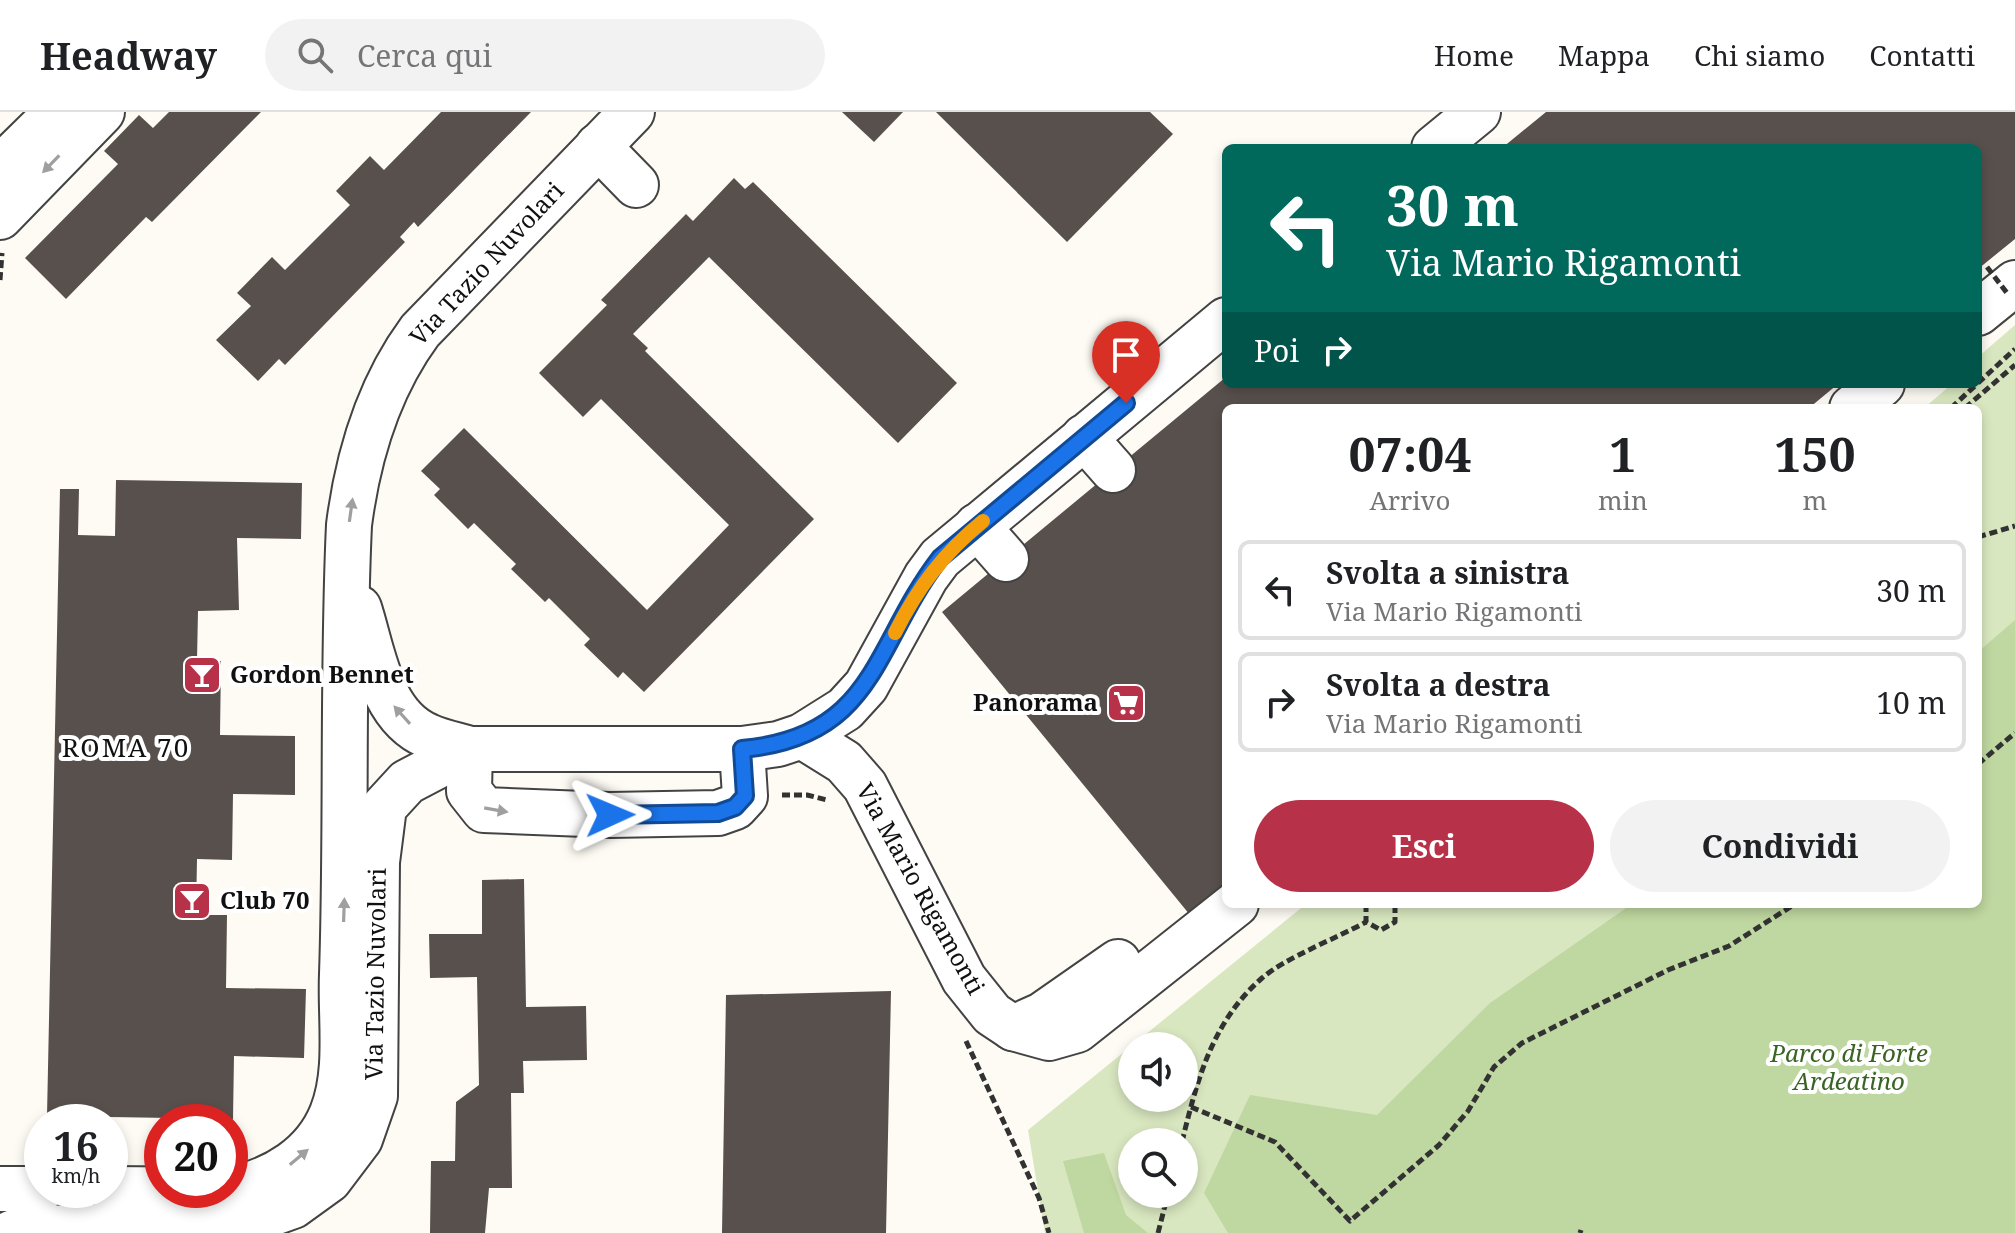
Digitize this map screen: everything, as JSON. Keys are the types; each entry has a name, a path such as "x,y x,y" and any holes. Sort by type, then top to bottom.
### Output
{"street":[{"path":"0,168 57,112"},
{"path":"0,217 102,112"},
{"name":"Via Tazio Nuvolari","path":"0,1189 25,1217 240,1225 293,1206 329,1180 360,1139 375,1096 349,575 349,525 355,485 379,404 398,362 432,318 632,112"},
{"path":"1442,144 1478,112"},
{"path":"598,146 636,185"},
{"path":"742,749 745,796 735,807 718,813 610,815 484,810 469,791 470,749 742,749 778,744 802,736 845,709 857,697 940,558 1084,437 1220,337"},
{"path":"1857,404 1877,388"},
{"path":"1865,404 1885,388"},
{"path":"1084,437 1113,470"},
{"path":"977,526 1006,559"},
{"name":"Via Tazio Nuvolari","path":"349,575 392,704 402,718 427,736 470,749"},
{"name":"Via Mario Rigamonti","path":"802,736 844,762 865,786 964,979 992,1014 1013,1028"},
{"name":"Via Tazio Nuvolari","path":"248,1185 265,1180 298,1159 318,1138 336,1103 361,862 390,797 407,782 470,749"},
{"path":"1013,1028 1049,1038 1077,1030 1231,908"},
{"path":"1013,1028 1042,1015 1118,962"},
{"path":"25,1217 49,1208"}],"path":[{"path":"1982,378 2013,350 1997,298"},
{"path":"1970,404 2015,365"},
{"path":"1955,404 1972,388"},
{"path":"1982,536 2015,526"},
{"path":"1982,761 2015,733"},
{"path":"1366,908 1366,922 1375,930 1392,926 1397,916 1396,908"},
{"path":"1198,1110 1275,1142 1350,1221 1439,1145 1468,1111 1494,1067 1522,1043 1614,995 1729,946 1789,908"},
{"path":"1198,1083 1208,1049 1226,1017 1264,976 1366,922"},
{"path":"1158,1233 1164,1208"}],"green space":[{"name":"Parco di Forte Ardeatino","path":"2015,325 2015,1233 1045,1233 1028,1130 1118,1057 1118,1112 1198,1112 1198,1032 1149,1032 1301,908 1982,908 1982,404 1929,404 1947,388 1982,388 1982,354"},
{"name":"Parco di Forte Ardeatino","path":"2015,620 2015,1233 1228,1233 1204,1193 1250,1095 1377,1115 1490,1003 1626,908 1982,908 1982,649"},
{"path":"1104,1153 1118,1192 1118,1208 1124,1208 1126,1215 1148,1233 1084,1233 1063,1161"}],"building":[{"path":"169,112 261,112 152,222 146,217 66,299 25,258 118,164 104,151 139,115 153,128"},
{"path":"441,112 531,112 418,227 414,222 400,237 405,242 285,365 279,359 258,381 216,340 251,306 237,293 272,257 285,270 350,205 336,191 370,156 384,170"},
{"path":"842,112 903,112 874,142"},
{"path":"936,112 1150,112 1173,134 1067,242"},
{"path":"1546,112 2015,112 2015,239 1982,266 1982,144 1507,144"},
{"path":"734,178 745,189 753,182 957,383 898,443 709,257 633,334 648,348 645,351 814,519 644,692 623,672 618,678 584,645 590,639 549,598 545,602 511,569 516,564 474,523 468,529 434,495 440,489 421,471 464,428 647,610 729,525 601,399 583,417 539,373 607,305 601,300 686,214 693,221"},
{"path":"1222,380 1222,388 1833,388 1814,404 1222,404 1222,889 1190,915 942,612"},
{"path":"116,480 302,483 301,539 237,538 239,610 198,611 197,660 221,661 220,735 295,736 295,795 233,794 232,860 197,859 196,915 227,915 226,988 306,989 304,1058 234,1056 233,1104 144,1104 144,1118 128,1117 128,1104 47,1104 60,489 79,489 78,535 115,536"},
{"path":"524,879 526,1007 586,1006 587,1060 523,1061 524,1093 511,1093 512,1188 489,1188 485,1233 430,1233 431,1161 455,1161 456,1102 479,1085 477,977 430,978 429,934 482,934 482,880"},
{"path":"891,991 886,1233 722,1233 726,995"}],"slow traffic":[{"path":"895,633 909,605 940,558 983,521"}],"place":[{"name":"Gordon Bennet","path":"202,675"},
{"name":"Panorama","path":"1126,703"},
{"name":"Club 70","path":"192,901"}],"district":[{"name":"ROMA 70","path":"126,748"}],"route":[{"path":"610,815 718,813 735,807 745,796 742,749 778,744 802,736 845,709 866,686 909,605 940,558 1126,403"}]}
